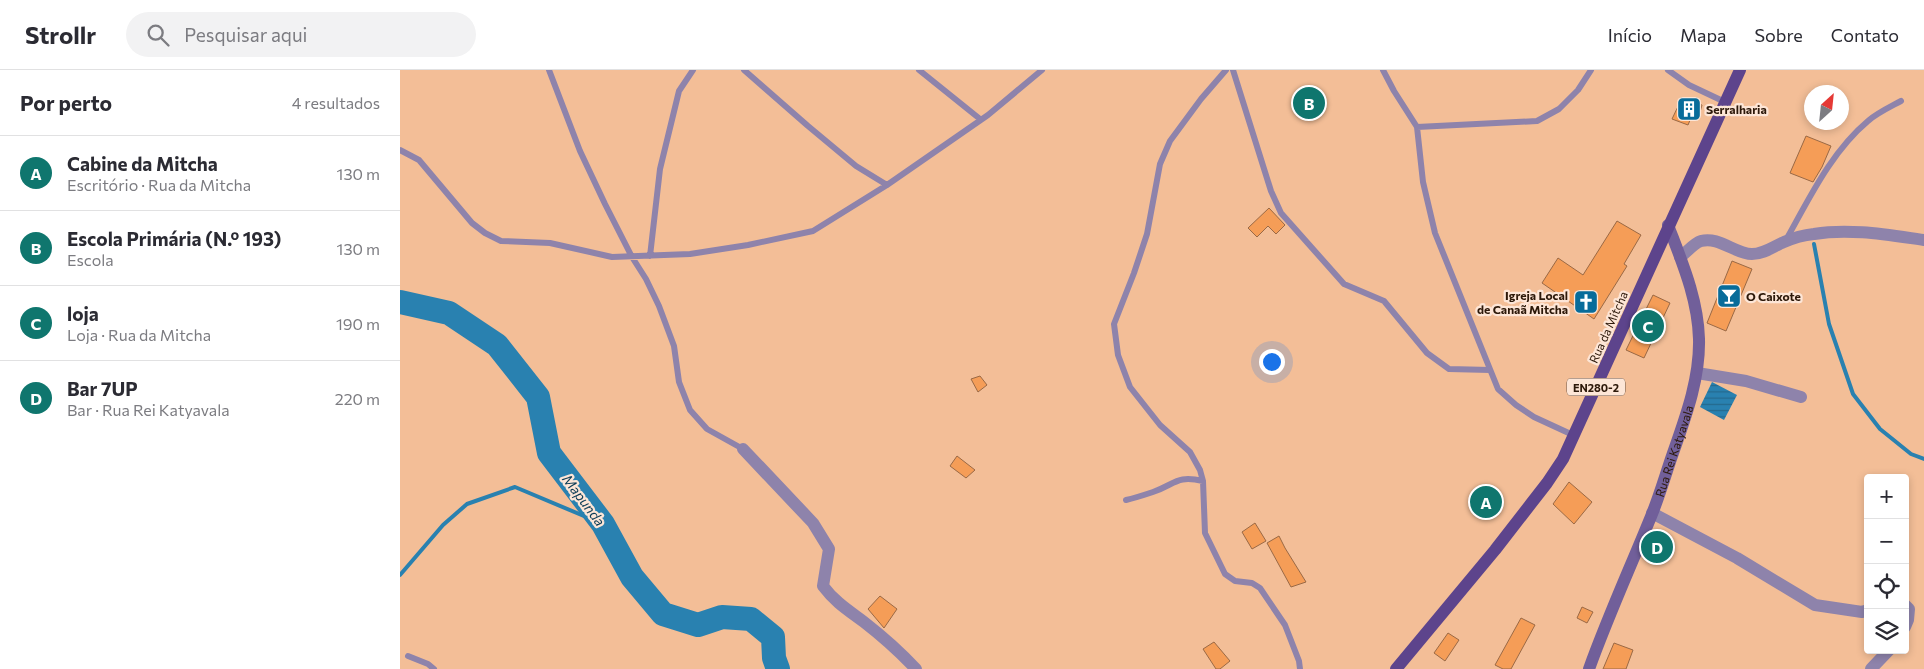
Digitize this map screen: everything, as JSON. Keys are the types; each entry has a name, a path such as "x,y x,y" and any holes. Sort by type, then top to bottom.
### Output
{"main road":[{"name":"Rua da Mitcha","path":"1396,669 1496,550 1548,483 1562,459 1740,70"},
{"name":"Rua Rei Katyavala","path":"1590,669 1601,636 1652,513 1684,421 1697,373 1699,338 1695,305 1668,225"}],"street":[{"path":"1680,257 1701,241 1718,242 1736,250 1753,254 1812,234 1835,231 1924,240"},
{"path":"1697,373 1746,381 1801,397"},
{"path":"743,449 813,523 829,549 823,586 833,599 904,655 916,669"},
{"path":"1652,513 1737,558 1815,605 1864,611"},
{"path":"1871,669 1885,654"}],"lane":[{"path":"549,70 580,151 632,257 646,279 659,306 674,346 679,382 690,410 707,429 743,449"},
{"path":"650,256 660,169 680,91 693,70"},
{"path":"744,70 856,166 888,184"},
{"path":"919,70 980,119"},
{"path":"400,150 419,160 472,223 485,233 501,241 550,243 612,257 690,254 748,245 813,231 888,184 980,119 1042,70"},
{"path":"1226,70 1201,99 1170,141 1160,164 1147,234 1114,324 1118,355 1130,387 1160,425 1190,452 1203,481 1206,533 1225,574 1235,581 1252,583 1260,588 1285,625 1299,661 1300,669"},
{"path":"1233,70 1271,191 1281,213 1344,284 1384,301 1428,353 1449,369 1490,370"},
{"path":"1383,70 1417,127 1423,182 1435,234 1498,389 1516,405 1534,417 1573,435"},
{"path":"1417,127 1537,120 1559,109 1578,90 1591,70"},
{"path":"1668,70 1689,85 1725,102"},
{"path":"1785,242 1808,200 1842,148 1868,120 1900,101"},
{"path":"1126,500 1155,492 1178,479 1188,478 1203,481"},
{"path":"408,656 428,664 434,669"}],"water":[{"path":"1712,382 1737,395 1724,420 1700,407"}],"building":[{"name":"Serralharia","path":"1682,98 1702,105 1699,116 1693,113 1688,125 1672,119"},
{"path":"1806,136 1831,146 1813,182 1790,173"},
{"path":"1269,208 1285,225 1276,234 1268,226 1257,237 1248,228"},
{"path":"1617,221 1641,235 1624,264 1627,266 1594,319 1542,283 1558,258 1583,275"},
{"name":"O Caixote","path":"1732,261 1752,269 1726,331 1707,323"},
{"path":"1653,295 1670,303 1644,358 1626,350"},
{"path":"980,376 987,385 978,392 971,379"},
{"path":"957,456 975,470 966,478 950,466"},
{"path":"1569,482 1592,502 1574,524 1553,504"},
{"path":"1482,488 1500,500 1491,515 1472,503"},
{"path":"1255,523 1266,541 1252,549 1242,532"},
{"path":"1279,536 1306,582 1291,587 1267,543"},
{"path":"1663,539 1666,550 1645,551 1649,543"},
{"path":"880,596 897,609 884,628 868,609"},
{"path":"1582,607 1593,612 1587,623 1577,618"},
{"path":"1521,618 1535,625 1511,669 1503,669 1495,665"},
{"path":"1448,633 1459,640 1445,661 1434,653"},
{"path":"1214,642 1230,661 1220,669 1216,669 1203,649"},
{"path":"1614,643 1633,650 1626,669 1603,669"}],"waterway":[{"path":"1814,244 1829,324 1853,394 1880,429 1911,454 1924,459"},
{"name":"Mapunda","path":"400,302 449,313 497,345 538,397 549,453 603,524 632,577 663,614 698,625 722,617 751,619 773,637 774,658 778,669"},
{"path":"400,575 443,525 467,504 515,487 603,524"}],"place":[{"name":"Escola Primária (N.º 193)","path":"1309,103"},
{"name":"Serralharia","path":"1689,109"},
{"name":"O Caixote","path":"1729,296"},
{"name":"Igreja Local de Canaã Mitcha","path":"1586,302"},
{"name":"loja","path":"1648,326"},
{"name":"Cabine da Mitcha","path":"1486,502"},
{"name":"Bar 7UP","path":"1657,547"}]}
